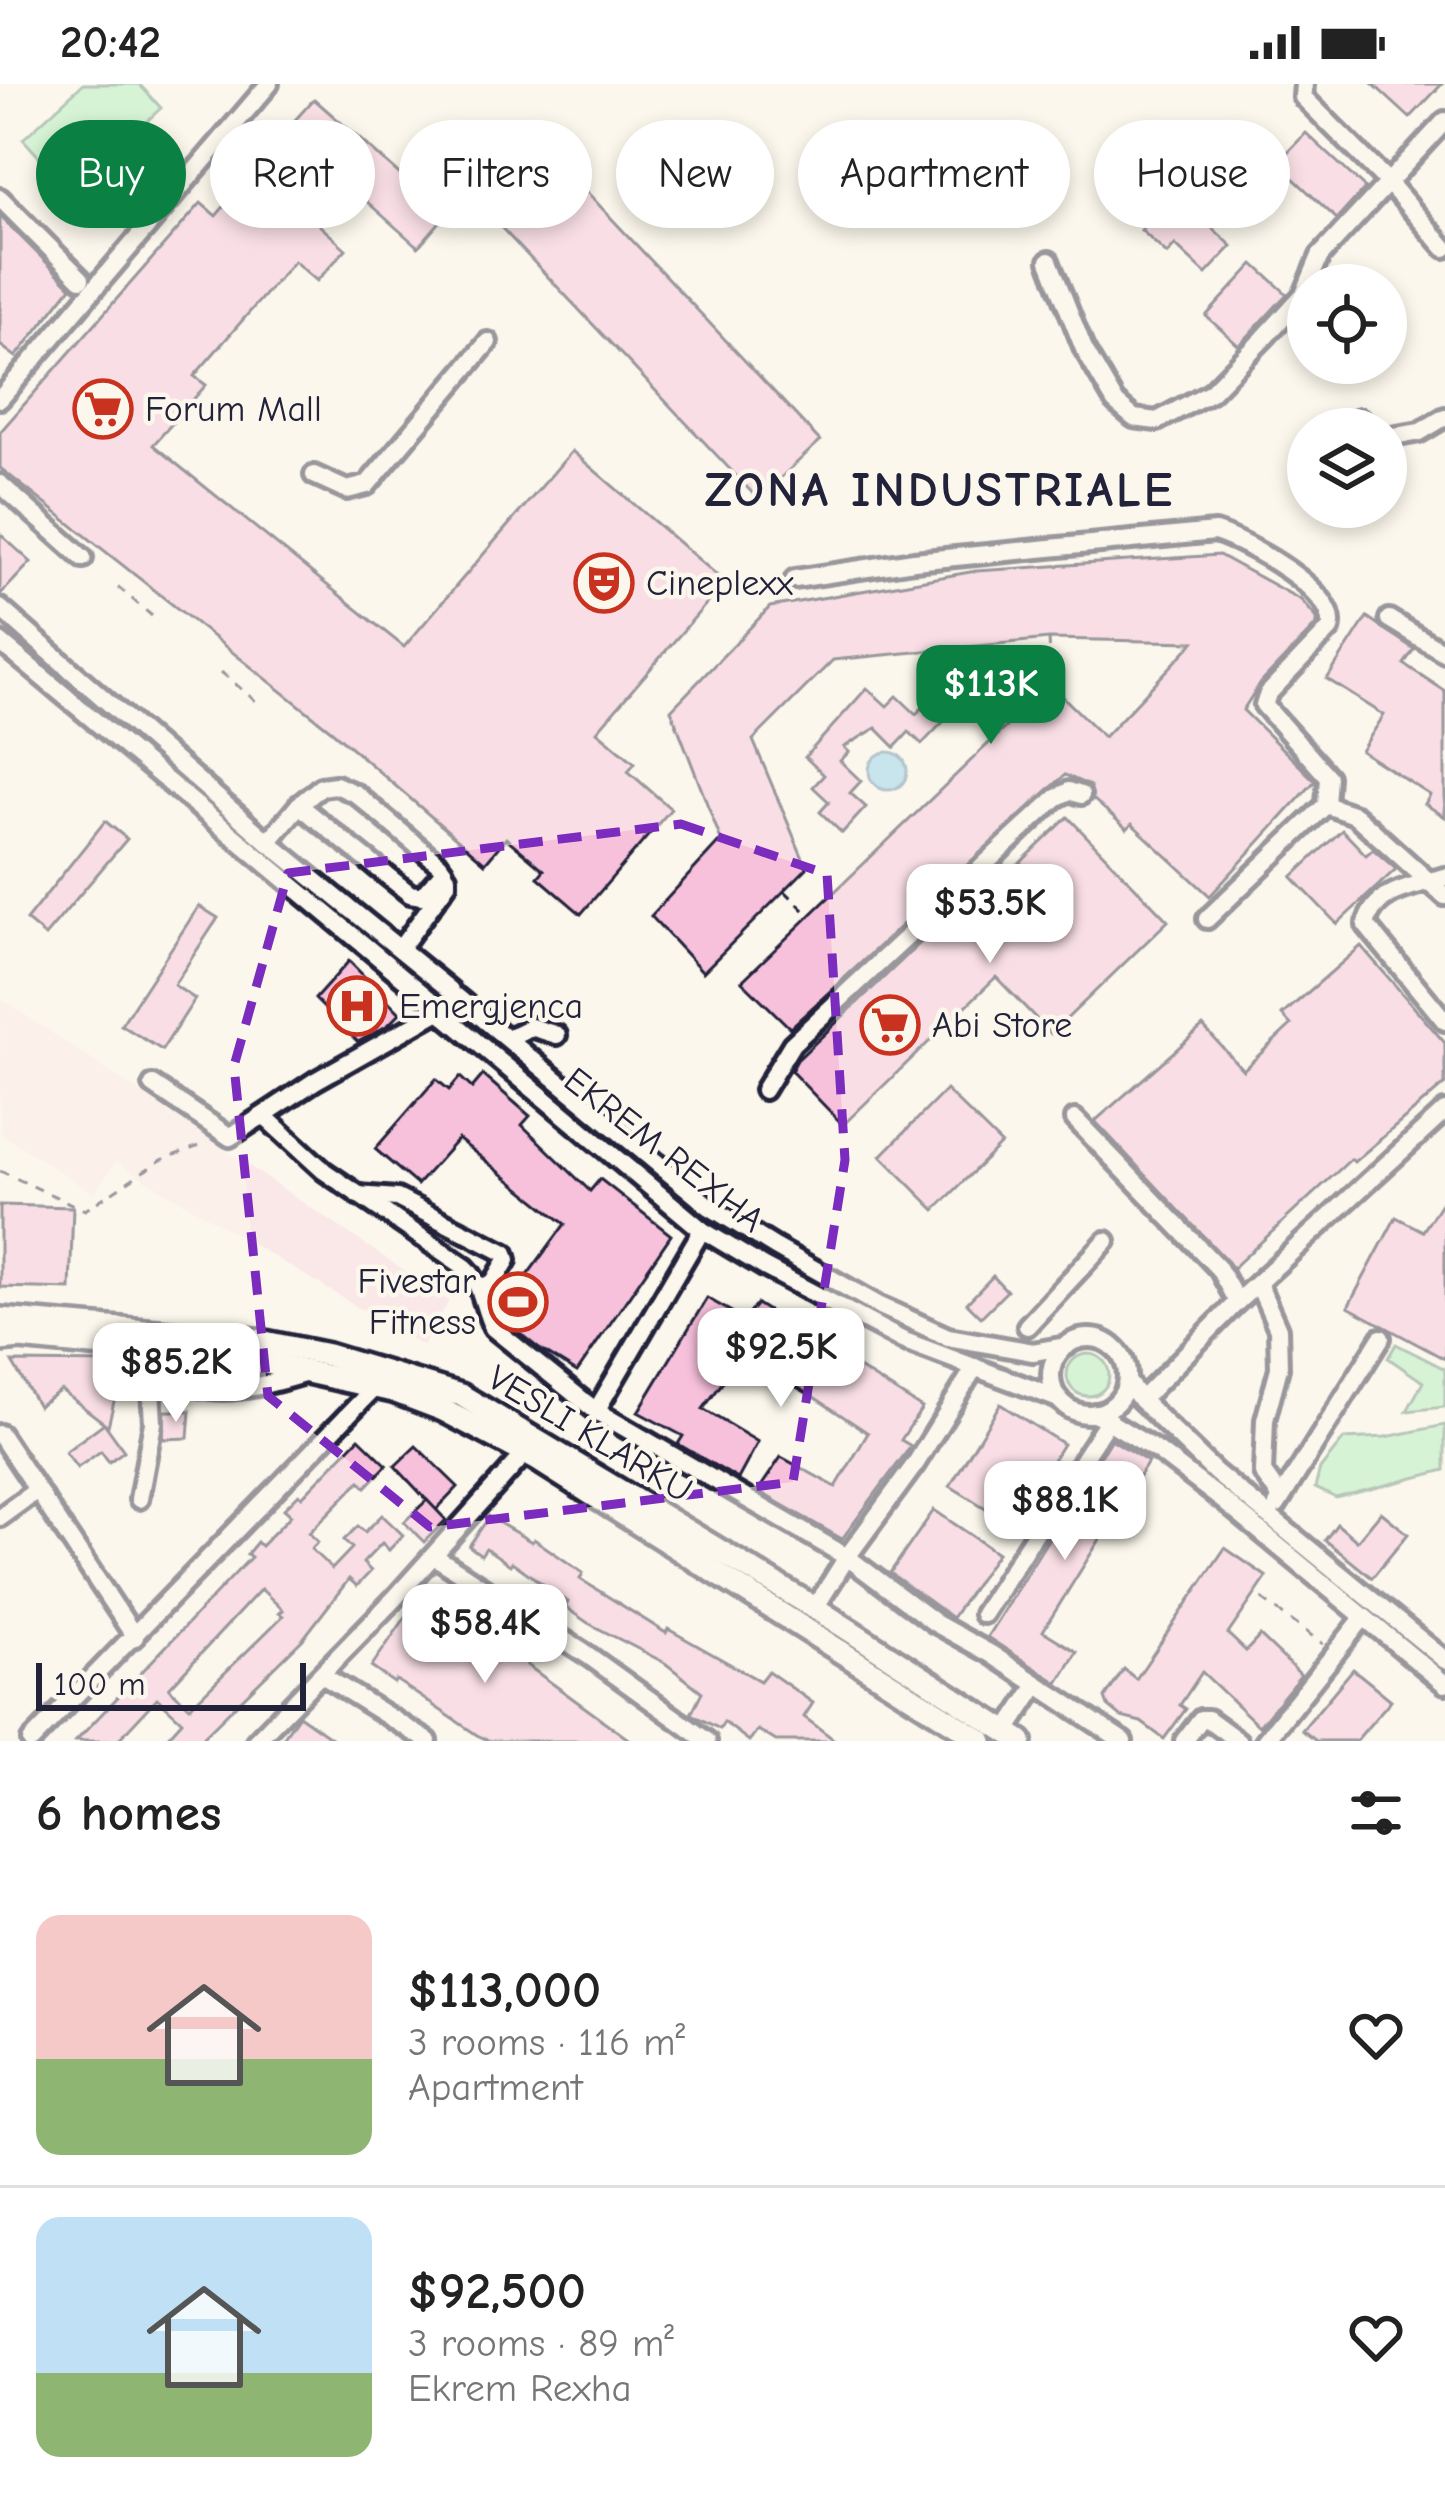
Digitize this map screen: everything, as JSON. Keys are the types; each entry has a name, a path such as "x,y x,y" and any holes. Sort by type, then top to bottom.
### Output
{"main road":[{"name":"VESLI KLARKU","path":"0,1319 255,1340 328,1355 461,1395 531,1446 971,1731 1014,1736"},
{"name":"VESLI KLARKU","path":"0,1340 121,1346 258,1361 375,1387 442,1410 531,1446 815,1608 971,1731"}],"street":[{"path":"0,399 269,84"},
{"path":"1304,84 1304,97 1445,248"},
{"path":"1049,261 1084,349 1115,402 1134,418 1157,421 1211,392 1264,338 1304,294 1320,256 1445,121"},
{"path":"0,198 81,279"},
{"path":"314,475 347,490 368,485 488,342"},
{"path":"1407,434 1445,417"},
{"path":"0,484 83,557"},
{"path":"795,579 914,561 1215,532 1238,539 1316,591 1330,612 1330,629 1268,694 1264,705 1328,777 1326,805 1207,920"},
{"name":"EKREM REXHA","path":"0,608 268,842 710,1207 878,1304 948,1336 975,1345 1034,1352 1091,1338 1103,1340 1122,1357 1127,1382 1141,1400 1215,1472 1445,1660"},
{"path":"1389,619 1445,653"},
{"name":"EKREM REXHA","path":"0,641 702,1229 867,1323 1059,1399 1075,1411 1102,1416 1226,1503 1445,1684"},
{"path":"268,842 321,787 336,785 356,794 444,871 447,884 400,949"},
{"path":"764,1090 792,1044 1056,798 1069,791 1081,795"},
{"path":"299,805 410,894 422,896 444,871"},
{"path":"1326,805 1355,815 1437,879 1445,896"},
{"path":"1437,879 1394,892 1376,904 1366,925 1445,1022"},
{"path":"153,1085 230,1137 315,1081 439,1010 456,1009 454,994"},
{"path":"508,1038 531,1027 557,1035"},
{"path":"1141,1400 1258,1282 1445,1112"},
{"path":"264,1116 324,1171 465,1267 481,1287 483,1309 493,1328 596,1411 847,1557 935,1623 1123,1741"},
{"path":"1075,1119 1219,1269 1237,1302"},
{"path":"358,1195 397,1198 505,1252 507,1260 496,1279 481,1287"},
{"path":"596,1411 702,1229"},
{"path":"1027,1326 1106,1241"},
{"path":"1258,1282 1277,1329 1279,1368 1265,1420 1263,1473 1281,1498"},
{"path":"1270,1517 1381,1338"},
{"path":"121,1346 186,1386 212,1390 273,1383 311,1372"},
{"path":"1059,1399 1053,1365 1067,1346"},
{"path":"815,1608 916,1463 975,1367"},
{"path":"139,1498 153,1423 150,1368"},
{"path":"983,1614 1127,1382"},
{"path":"31,1741 375,1387"},
{"path":"0,1434 134,1637"},
{"path":"256,1741 434,1556 531,1446"},
{"path":"2,1510 38,1490"},
{"path":"434,1556 589,1656 707,1741"},
{"path":"1264,1741 1363,1618"},
{"path":"322,1675 428,1741"},
{"path":"1014,1736 1037,1685"},
{"path":"1184,1741 1201,1719 1208,1719 1238,1741"}],"path":[{"path":"118,587 152,616"},
{"path":"1049,639 1052,693"},
{"path":"221,672 257,702"},
{"path":"784,891 810,916"},
{"path":"0,1171 85,1210 161,1160 230,1137"},
{"path":"1262,1599 1334,1651"}],"highlighted area":[{"path":"681,824 827,874 845,1160 793,1482 430,1527 268,1396 234,1066 288,873"}],"shaded area":[{"path":"0,998 449,1301 423,1346 116,1162 94,1194 0,1133"}],"green space":[{"path":"83,84 139,84 161,108 148,120 44,120"},
{"path":"36,127 36,153 23,139"},
{"path":"1396,1344 1445,1369 1445,1407 1407,1411 1423,1382 1388,1358"},
{"path":"1088,1354 1103,1360 1109,1375 1103,1390 1088,1396 1073,1390 1067,1375 1073,1360"},
{"path":"1445,1425 1445,1470 1336,1498 1315,1488 1320,1469 1344,1439 1386,1437"}],"water":[{"path":"888,752 902,757 907,771 902,785 888,790 874,785 869,771 874,757"}],"building":[{"path":"1373,84 1442,84 1410,118"},
{"path":"314,99 338,120 295,120"},
{"path":"1306,133 1365,188 1337,219 1290,175 1290,150"},
{"path":"375,153 399,174 399,228 435,228 418,247 375,209"},
{"path":"592,198 820,441 758,499 502,228 592,228"},
{"path":"201,203 210,211 210,228 322,228 346,249 317,281 294,261 194,376 206,385 153,445 404,647 572,451 725,582 597,731 635,763 628,771 671,809 581,914 538,877 544,870 506,838 485,863 332,731 0,468 0,432 179,228 186,228 186,220"},
{"path":"0,216 71,287 16,357 0,345"},
{"path":"1212,228 1232,246 1206,274 1175,245 1167,254 1141,230"},
{"path":"1254,264 1287,294 1239,346 1206,316"},
{"path":"0,534 31,562 0,595"},
{"path":"1219,555 1301,600 1317,618 1317,624 1259,685 1243,710 1315,781 1210,896 1132,824 1127,829 1093,799 1090,786 1065,775 790,1028 742,981 1041,693 1059,693 1104,737 1194,642 1049,639 833,660 753,740 807,868 703,972 651,916 721,840 671,710 770,607 976,571"},
{"path":"1367,617 1414,649 1404,664 1445,691 1445,817 1425,804 1430,795 1361,751 1384,715 1327,679"},
{"path":"867,688 887,706 897,696 916,714 925,705 943,722 922,744 909,732 895,747 876,728 844,747 849,752 840,761 861,781 850,793 866,807 842,833 820,812 829,802 813,787 824,775 805,757"},
{"path":"1068,817 1168,921 1051,1034 996,977 843,1125 791,1071 797,1060 937,927 945,935"},
{"path":"105,821 127,839 45,936 26,920"},
{"path":"1342,830 1366,855 1373,849 1396,869 1337,924 1292,877"},
{"path":"199,906 218,918 174,985 195,999 162,1050 121,1025"},
{"path":"1361,946 1445,1043 1445,1084 1354,1162 1351,1159 1233,1268 1095,1121 1203,1026 1243,1070 1291,1025 1282,1015"},
{"path":"349,961 400,1013 358,1042 315,999"},
{"path":"483,1075 530,1116 522,1125 590,1191 600,1179 671,1235 577,1372 538,1348 503,1320 500,1312 565,1224 458,1139 417,1185 375,1149 436,1079 449,1090 460,1077 472,1088"},
{"path":"946,1090 1001,1144 935,1210 881,1156"},
{"path":"1445,1197 1445,1359 1348,1307 1396,1217 1423,1231"},
{"path":"0,1205 73,1207 70,1289 0,1287"},
{"path":"993,1276 1007,1291 981,1317 967,1303"},
{"path":"707,1298 744,1319 757,1304 922,1408 901,1440 911,1446 842,1539 758,1491 781,1457 836,1487 868,1433 814,1397 742,1356 703,1409 758,1442 738,1479 678,1444 683,1436 638,1412"},
{"path":"12,1362 114,1363 120,1377 108,1426 61,1390 38,1406"},
{"path":"1000,1404 1063,1444 1013,1525 950,1486"},
{"path":"165,1411 190,1411 188,1438 163,1439"},
{"path":"104,1423 124,1451 109,1462 101,1451 77,1468 65,1452"},
{"path":"359,1438 387,1465 366,1487 360,1481 309,1533 318,1542 311,1549 332,1569 352,1548 344,1540 358,1526 365,1532 382,1515 403,1535 389,1550 382,1543 363,1563 371,1571 357,1586 349,1579 303,1639 199,1741 164,1741 182,1721 157,1698 117,1741 76,1741 251,1557 247,1554 257,1542 261,1546 291,1515 284,1509 299,1494 302,1497","holes":["261,1589 283,1610 279,1613 283,1616 190,1707 169,1688"]},
{"path":"1111,1439 1148,1462 1043,1631 1077,1652 1058,1683 987,1637"},
{"path":"416,1446 458,1487 436,1510 395,1466"},
{"path":"427,1500 446,1520 424,1542 404,1522"},
{"path":"934,1510 997,1553 952,1618 890,1573"},
{"path":"1381,1512 1408,1534 1372,1578 1325,1540 1337,1524 1357,1541"},
{"path":"489,1517 534,1539 583,1573 580,1579 666,1633 668,1629 760,1681 768,1671 813,1703 804,1717 836,1741 776,1741 758,1730 749,1741 724,1722 720,1729 691,1714 702,1692 665,1663 588,1623 565,1607 568,1602 512,1562 486,1548 481,1555 469,1546"},
{"path":"1225,1548 1267,1577 1228,1634 1246,1651 1260,1636 1301,1675 1259,1726 1202,1672 1180,1705 1186,1709 1164,1739 1141,1722 1121,1717 1105,1698 1124,1669 1136,1679"},
{"path":"414,1605 507,1662 525,1635 540,1644 527,1665 631,1741 490,1741 396,1680 394,1683 371,1667"},
{"path":"1353,1669 1391,1700 1356,1741 1316,1741 1302,1730"},
{"path":"299,1715 336,1741 281,1741"}],"place":[{"name":"Forum Mall","path":"103,409"},
{"name":"Cineplexx","path":"604,583"},
{"name":"Emergjenca","path":"357,1006"},
{"name":"Abi Store","path":"890,1025"},
{"name":"Fivestar Fitness","path":"518,1302"}],"district":[{"name":"ZONA INDUSTRIALE","path":"940,490"}]}
